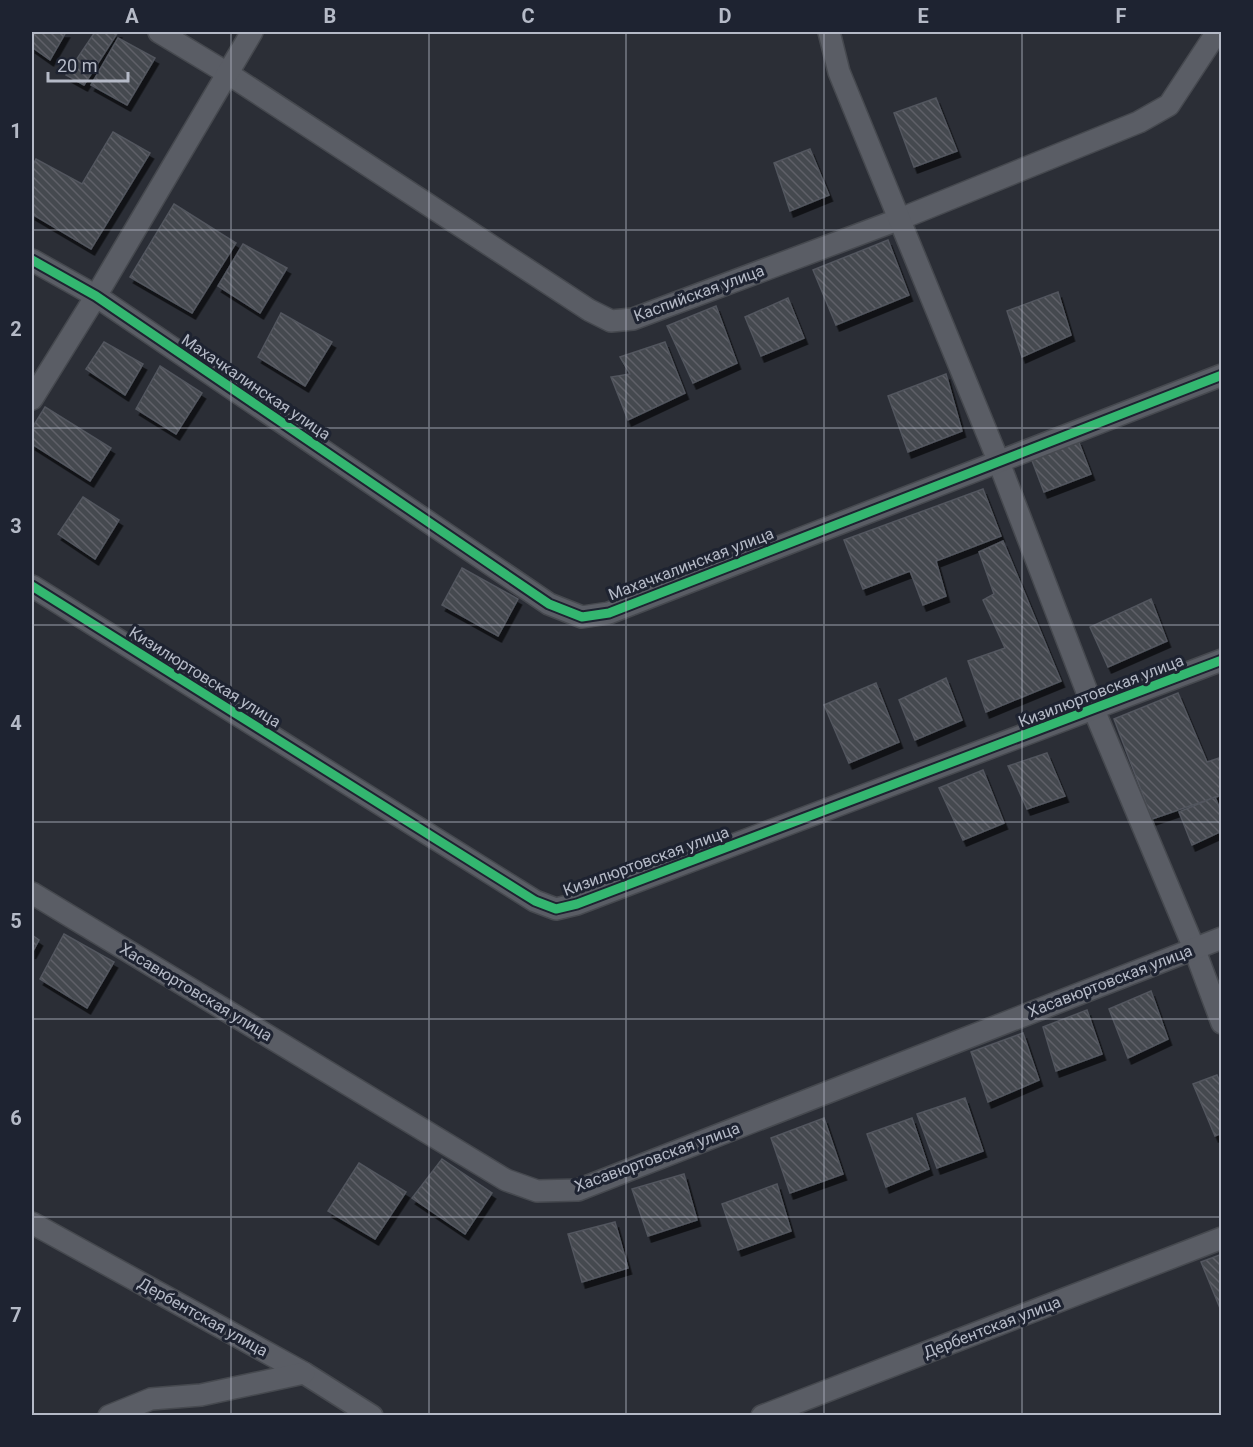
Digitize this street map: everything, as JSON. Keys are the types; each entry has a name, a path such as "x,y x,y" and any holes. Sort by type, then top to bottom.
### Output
{"street":[{"name":"Каспийская улица","path":"159,32 227,73 589,310 610,321 633,319 900,219 1139,122 1169,105 1217,32"},
{"path":"32,399 96,296 252,32"},
{"path":"829,32 839,72 998,460 1094,710 1194,948 1221,1023"},
{"name":"Махачкалинская улица","path":"32,260 96,296 549,604 582,617 609,613 1221,375"},
{"name":"Кизилюртовская улица","path":"32,586 535,901 556,909 577,904 1221,660"},
{"name":"Хасавюртовская улица","path":"32,893 506,1180 537,1191 578,1190 1221,938"},
{"name":"Дербентская улица","path":"32,1223 304,1372 372,1416"},
{"name":"Дербентская улица","path":"762,1416 1221,1238"},
{"path":"110,1416 151,1399 201,1395 304,1372"}],"building":[{"path":"32,32 66,32 50,60 32,47"},
{"path":"95,32 118,32 84,85 66,75"},
{"path":"118,38 155,58 127,105 91,85"},
{"path":"936,98 957,151 914,167 894,113"},
{"path":"113,132 150,153 91,249 32,214 32,167 36,159 82,184"},
{"path":"810,149 829,195 790,211 774,163"},
{"path":"174,204 236,243 192,313 130,277"},
{"path":"888,240 909,295 836,325 813,270"},
{"path":"243,244 287,268 260,313 218,286"},
{"path":"1058,292 1071,335 1022,357 1007,311"},
{"path":"788,298 804,338 761,356 745,317"},
{"path":"716,306 737,363 693,383 667,326"},
{"path":"281,313 332,342 305,386 258,357"},
{"path":"104,342 143,364 125,395 86,369"},
{"path":"665,342 685,393 628,420 611,377 630,374 620,357"},
{"path":"160,366 202,393 176,434 136,409"},
{"path":"946,374 962,431 908,452 888,396"},
{"path":"45,407 111,448 90,481 32,444 32,428"},
{"path":"1078,440 1091,474 1044,492 1031,458"},
{"path":"983,489 1001,536 936,561 946,596 923,605 910,571 863,589 844,540"},
{"path":"83,497 119,520 95,559 58,534"},
{"path":"1003,541 1061,681 986,712 968,661 1005,648 983,600 994,594 979,552"},
{"path":"462,568 518,599 498,636 442,605"},
{"path":"1151,599 1167,641 1108,667 1090,627"},
{"path":"946,678 962,720 915,740 899,700"},
{"path":"876,683 899,742 849,763 824,705"},
{"path":"1178,693 1207,762 1222,757 1222,795 1152,819 1114,719"},
{"path":"1047,753 1065,796 1027,809 1008,766"},
{"path":"983,770 1004,823 963,840 939,788"},
{"path":"1215,797 1222,814 1222,831 1192,845 1179,812"},
{"path":"64,934 114,962 87,1008 40,979"},
{"path":"32,935 39,940 32,953"},
{"path":"1151,991 1168,1039 1128,1058 1109,1009"},
{"path":"1087,1010 1102,1054 1056,1071 1043,1027"},
{"path":"1023,1033 1039,1080 988,1102 971,1052"},
{"path":"1217,1075 1222,1086 1222,1133 1215,1136 1193,1084"},
{"path":"965,1098 983,1151 937,1168 917,1114"},
{"path":"824,1118 843,1174 790,1193 771,1138"},
{"path":"912,1118 929,1169 886,1187 867,1134"},
{"path":"442,1159 492,1193 465,1234 412,1198"},
{"path":"359,1163 406,1192 375,1239 328,1211"},
{"path":"684,1174 697,1220 648,1236 632,1189"},
{"path":"777,1184 791,1231 738,1250 722,1204"},
{"path":"615,1222 628,1268 582,1282 568,1234"},
{"path":"1222,1254 1222,1313 1201,1262"}],"cycle path":[{"path":"32,260 96,296 549,604 582,617 609,613 1222,375"},
{"path":"32,586 535,901 556,909 577,904 1222,660"}]}
